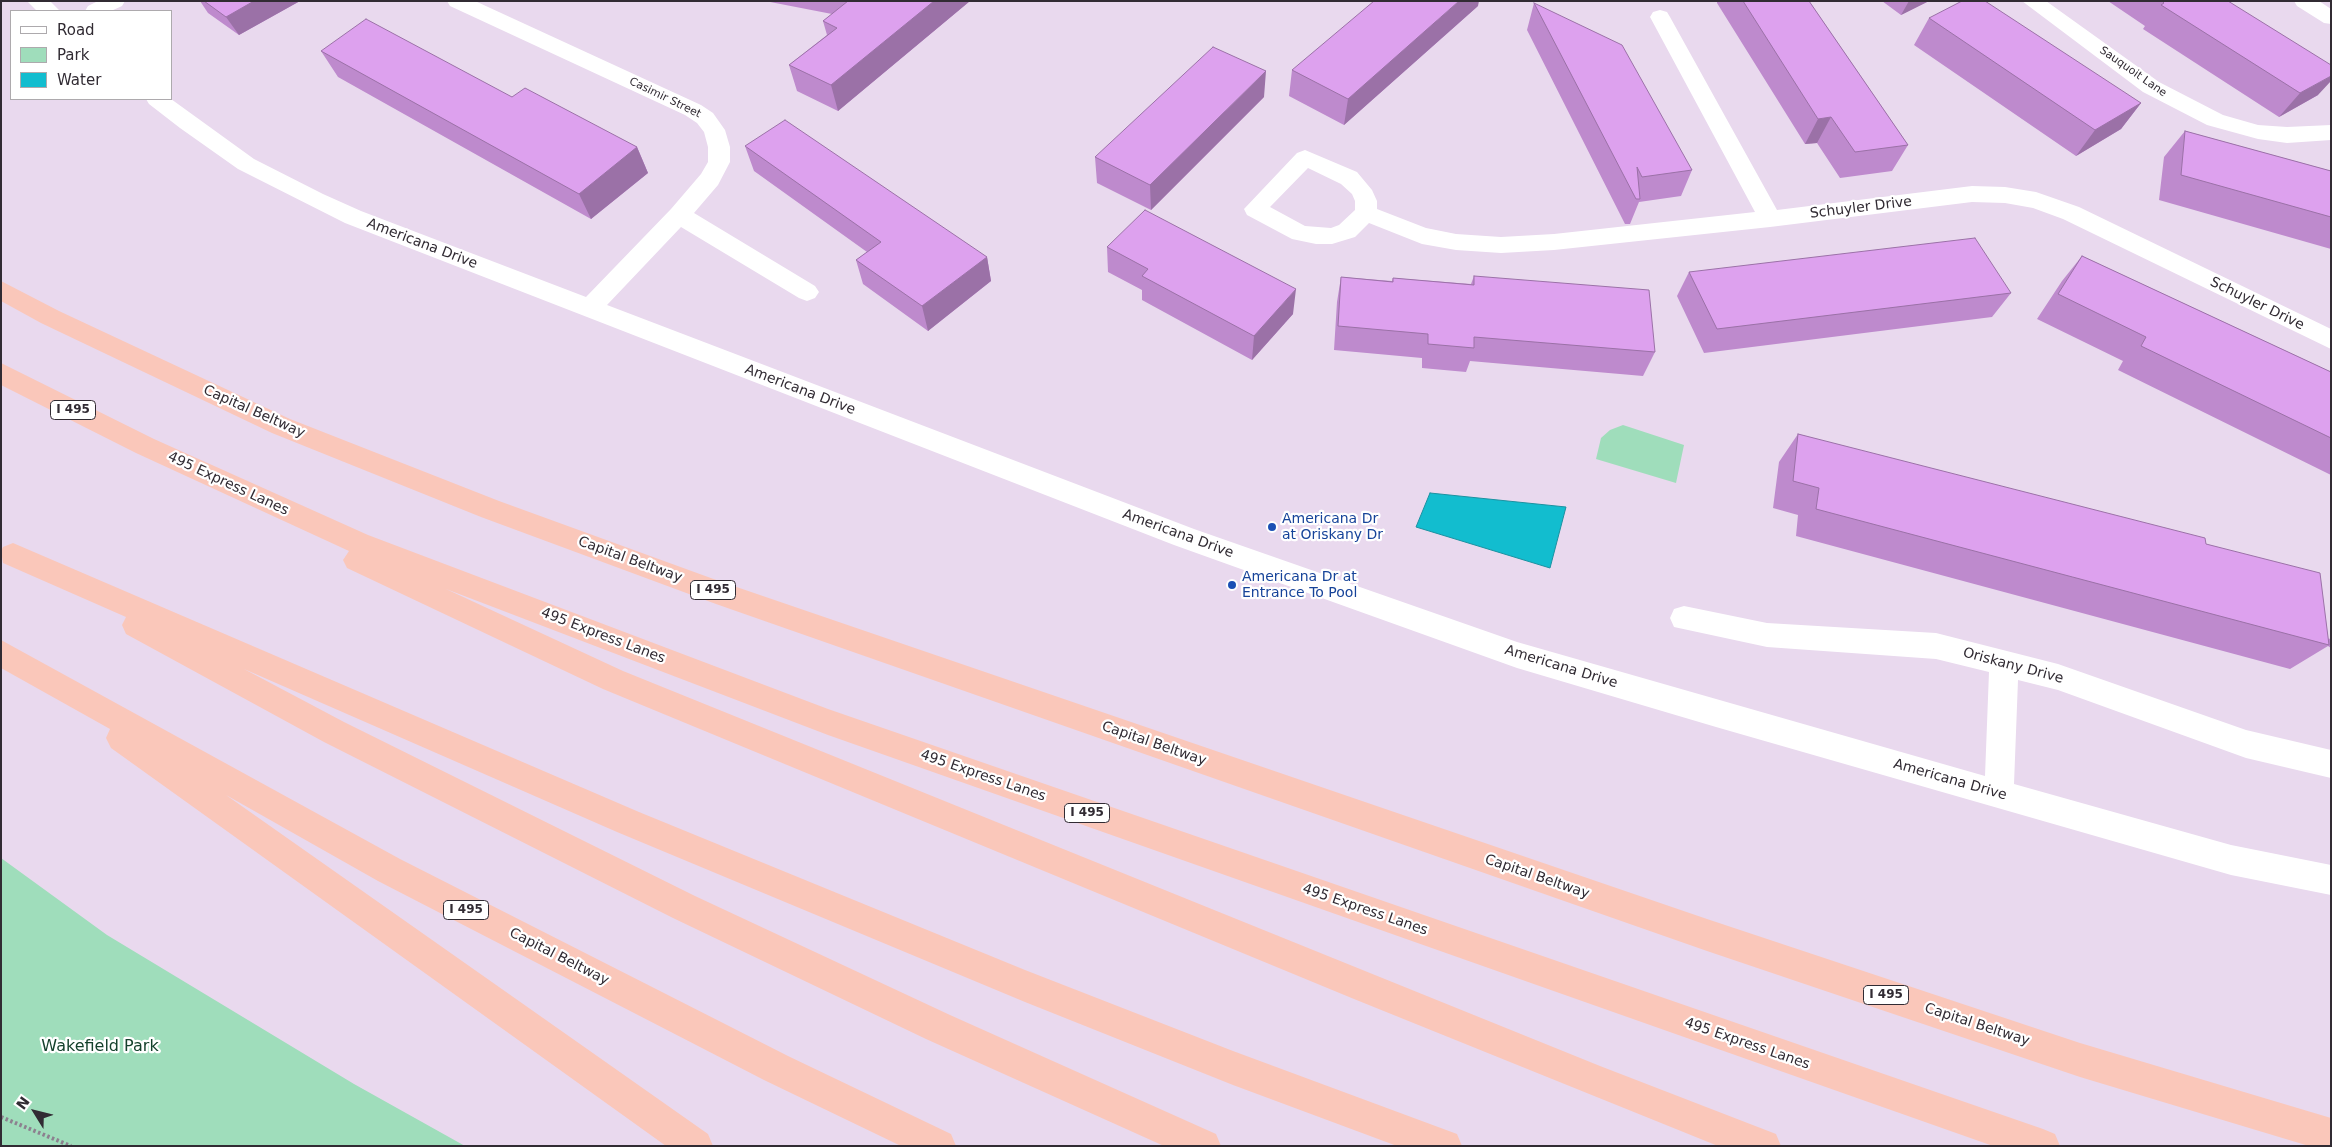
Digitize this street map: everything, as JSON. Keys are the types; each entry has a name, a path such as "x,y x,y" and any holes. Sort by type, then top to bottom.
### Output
{"highway":[{"name":"Capital Beltway","path":"1,290 50,317 281,426 490,509 716,592 1706,936 2080,1060 2331,1135"},
{"name":"495 Express Lanes","path":"1,373 145,446 358,543 828,722 2043,1146"},
{"path":"145,446 362,563 613,680 1600,1083 1764,1146"},
{"path":"7,551 193,657 482,808 938,1027 1204,1146"},
{"path":"7,551 619,818 952,956 1233,1068 1445,1146"},
{"name":"Capital Beltway","path":"2,654 388,870 776,1068 939,1146"},
{"path":"2,654 696,1146"}],"street":[{"path":"37,1 49,10"},
{"path":"97,10 115,1"},
{"name":"Casimir Street","path":"457,1 693,110 705,118 714,130 720,147 719,162 710,178 679,216 589,308"},
{"name":"Sauquoit Lane","path":"2032,1 2151,87 2215,120 2258,132 2287,135 2331,132"},
{"path":"2304,1 2331,18"},
{"path":"1660,17 1770,219"},
{"name":"Americana Drive","path":"159,100 246,164 315,200 589,308 1184,537 1517,655 2230,860 2331,880"},
{"path":"1305,158 1356,183 1366,201 1366,213 1347,231 1332,236 1316,236 1300,233 1255,209 1305,158"},
{"name":"Schuyler Drive","path":"1366,213 1422,236 1456,242 1501,245 1554,242 1770,219 1972,194 2005,195 2036,200 2071,213 2331,340"},
{"path":"679,216 807,292"},
{"name":"Oriskany Drive","path":"1684,618 1767,635 1936,646 2058,677 2246,744 2331,764"},
{"path":"1999,794 2004,663"}],"path":[{"path":"1,1117 71,1146"}],"green space":[{"path":"1623,425 1684,445 1676,483 1596,459 1601,438 1610,430"},
{"name":"Wakefield Park","path":"1,858 107,935 354,1084 465,1146 1,1146"}],"water":[{"path":"1430,493 1566,507 1550,568 1416,527"}],"building":[{"path":"204,1 254,1 226,17"},
{"path":"848,1 934,1 831,85 789,65 837,28 823,21"},
{"path":"1374,1 1459,1 1348,99 1292,70"},
{"path":"1743,1 1809,1 1908,145 1855,152 1831,117 1818,119"},
{"path":"1962,1 1985,1 2141,103 2095,130 1929,18"},
{"path":"2162,1 2228,1 2331,65 2331,76 2300,93 2161,5 2164,3"},
{"path":"1534,3 1622,45 1692,170 1642,177 1637,167 1640,199 1636,199"},
{"path":"366,19 512,97 525,88 637,147 579,194 321,51"},
{"path":"1213,47 1266,71 1150,185 1095,157"},
{"path":"785,120 987,257 922,306 856,260 881,242 745,146"},
{"path":"2185,131 2331,171 2331,217 2181,175"},
{"path":"1145,210 1296,289 1254,336 1142,276 1148,269 1107,247"},
{"path":"1975,238 2011,293 1717,329 1689,272"},
{"path":"2082,256 2331,372 2331,438 2141,346 2146,337 2058,294"},
{"path":"1474,276 1649,290 1655,352 1474,337 1474,348 1428,344 1428,334 1338,326 1341,277 1393,282 1393,278 1474,285"},
{"path":"1798,434 2205,538 2206,544 2320,573 2329,645 1816,509 1819,488 1793,481"}],"place":[{"name":"Americana Dr at Oriskany Dr","path":"1272,527"},
{"name":"Americana Dr at Entrance To Pool","path":"1232,585"}]}
